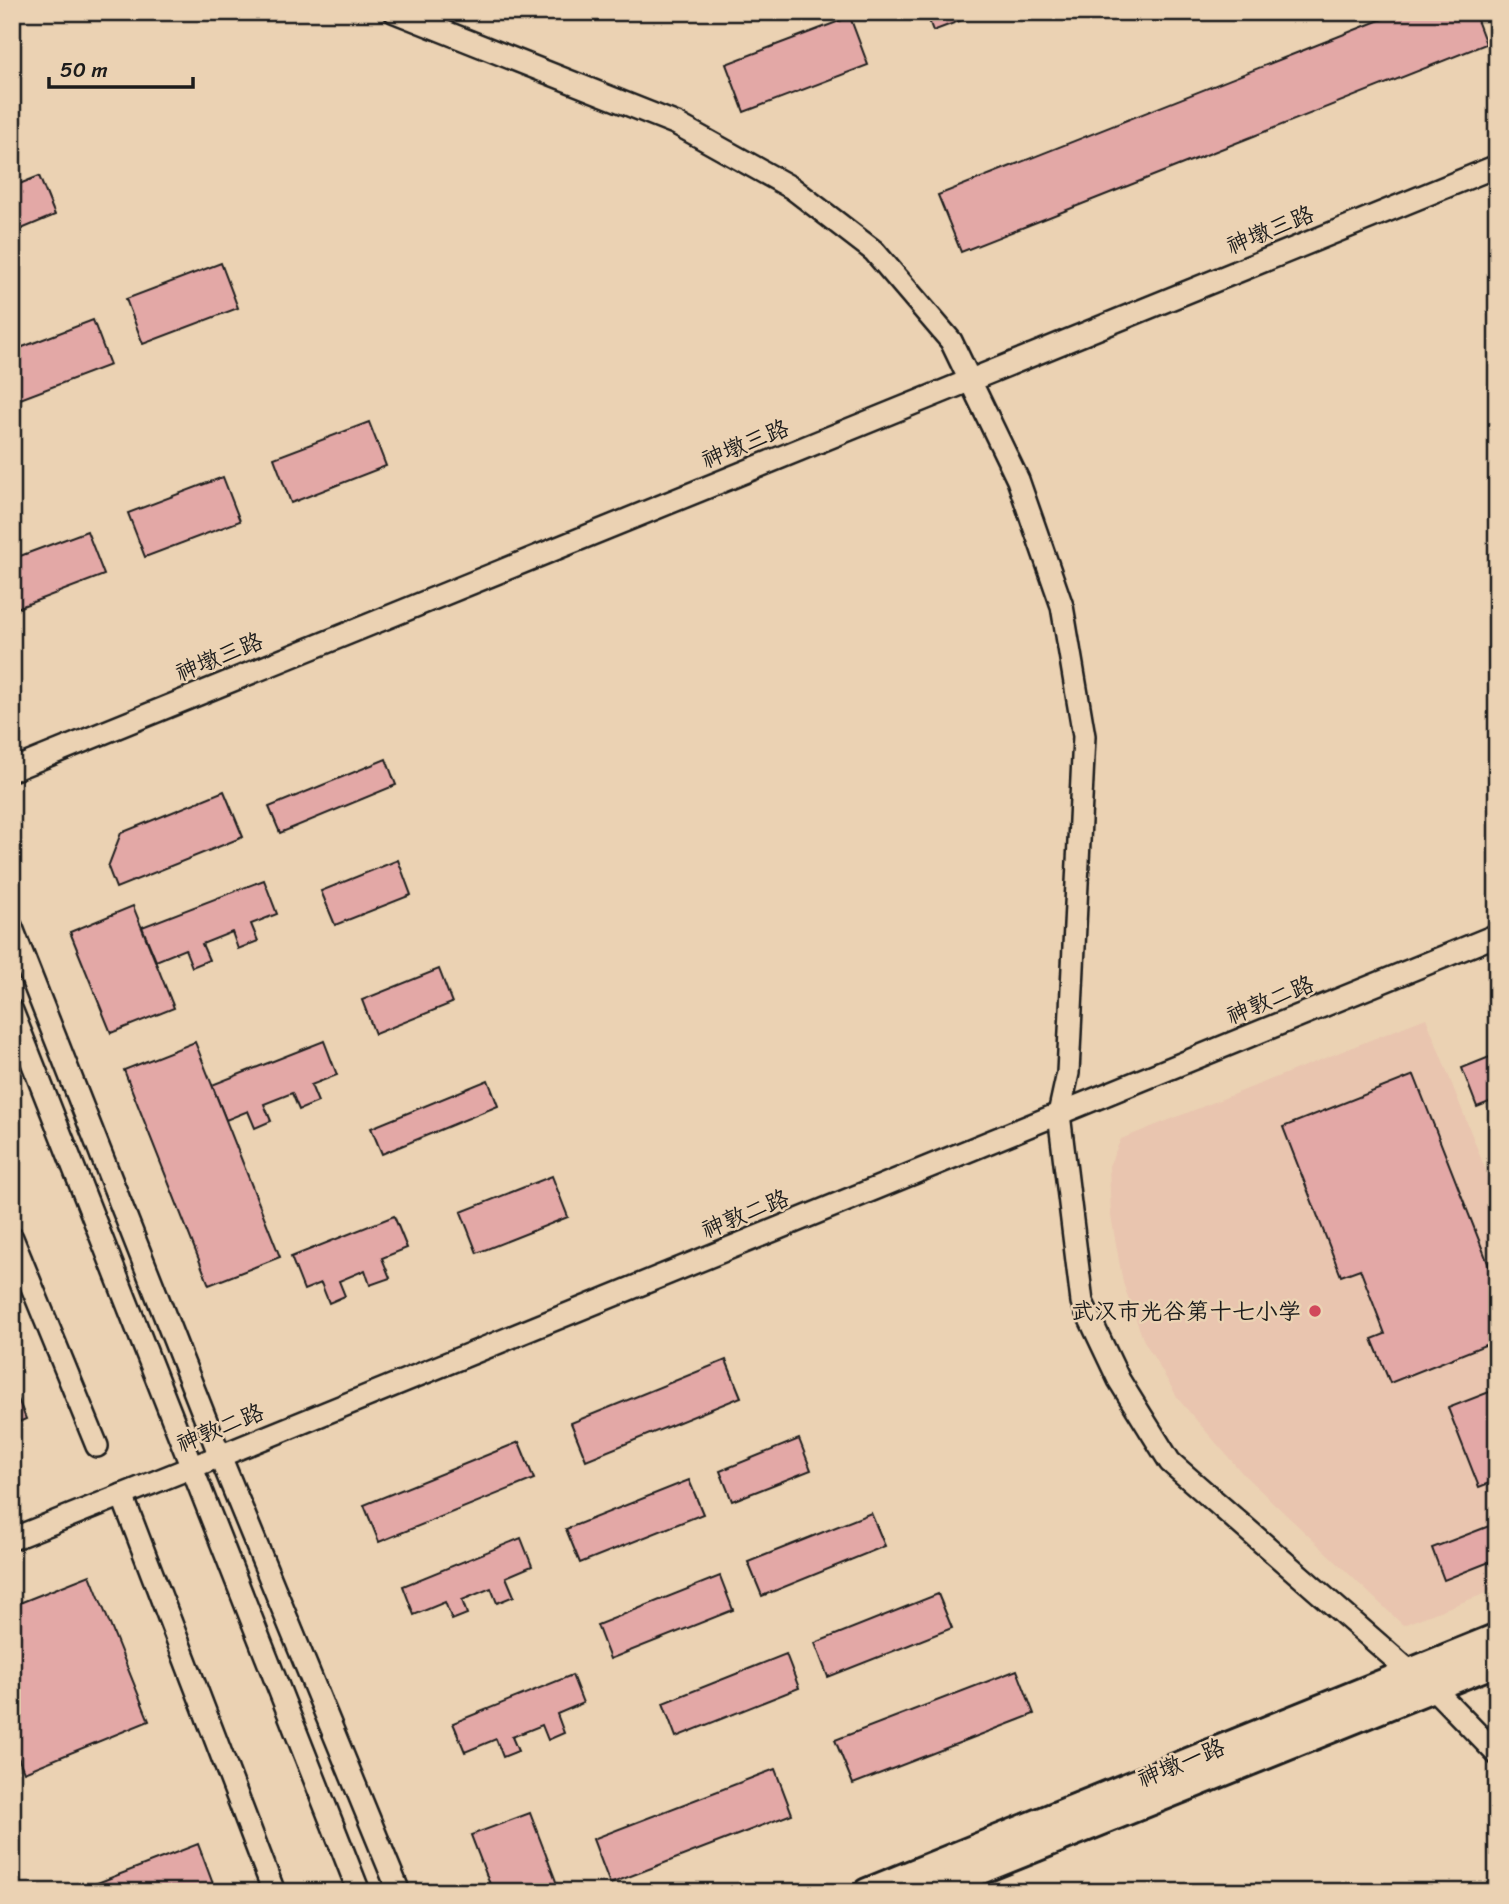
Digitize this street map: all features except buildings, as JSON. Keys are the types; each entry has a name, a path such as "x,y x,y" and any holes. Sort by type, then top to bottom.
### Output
{"main road":[{"name":"神墩一路","path":"867,1892 1497,1636"},
{"name":"神墩一路","path":"926,1892 1497,1662"}],"street":[{"path":"395,12 677,124 792,188 874,251 951,341 1018,480 1062,606 1084,736 1068,1073 1059,1114 1082,1302 1119,1380 1170,1462 1409,1671 1432,1687 1497,1754"},
{"name":"神墩三路","path":"12,770 1497,166"},
{"path":"12,928 220,1456 399,1892"},
{"name":"神敦二路","path":"12,1539 1497,935"},
{"path":"12,1011 359,1892"},
{"path":"12,1238 97,1446"},
{"path":"122,1495 274,1892"}],"shaded area":[{"name":"武汉市光谷第十七小学","path":"1426,1018 1497,1199 1497,1589 1403,1625 1243,1474 1179,1400 1143,1339 1123,1283 1111,1216 1109,1166 1121,1139"}],"place":[{"name":"武汉市光谷第十七小学","path":"1315,1311"}]}
